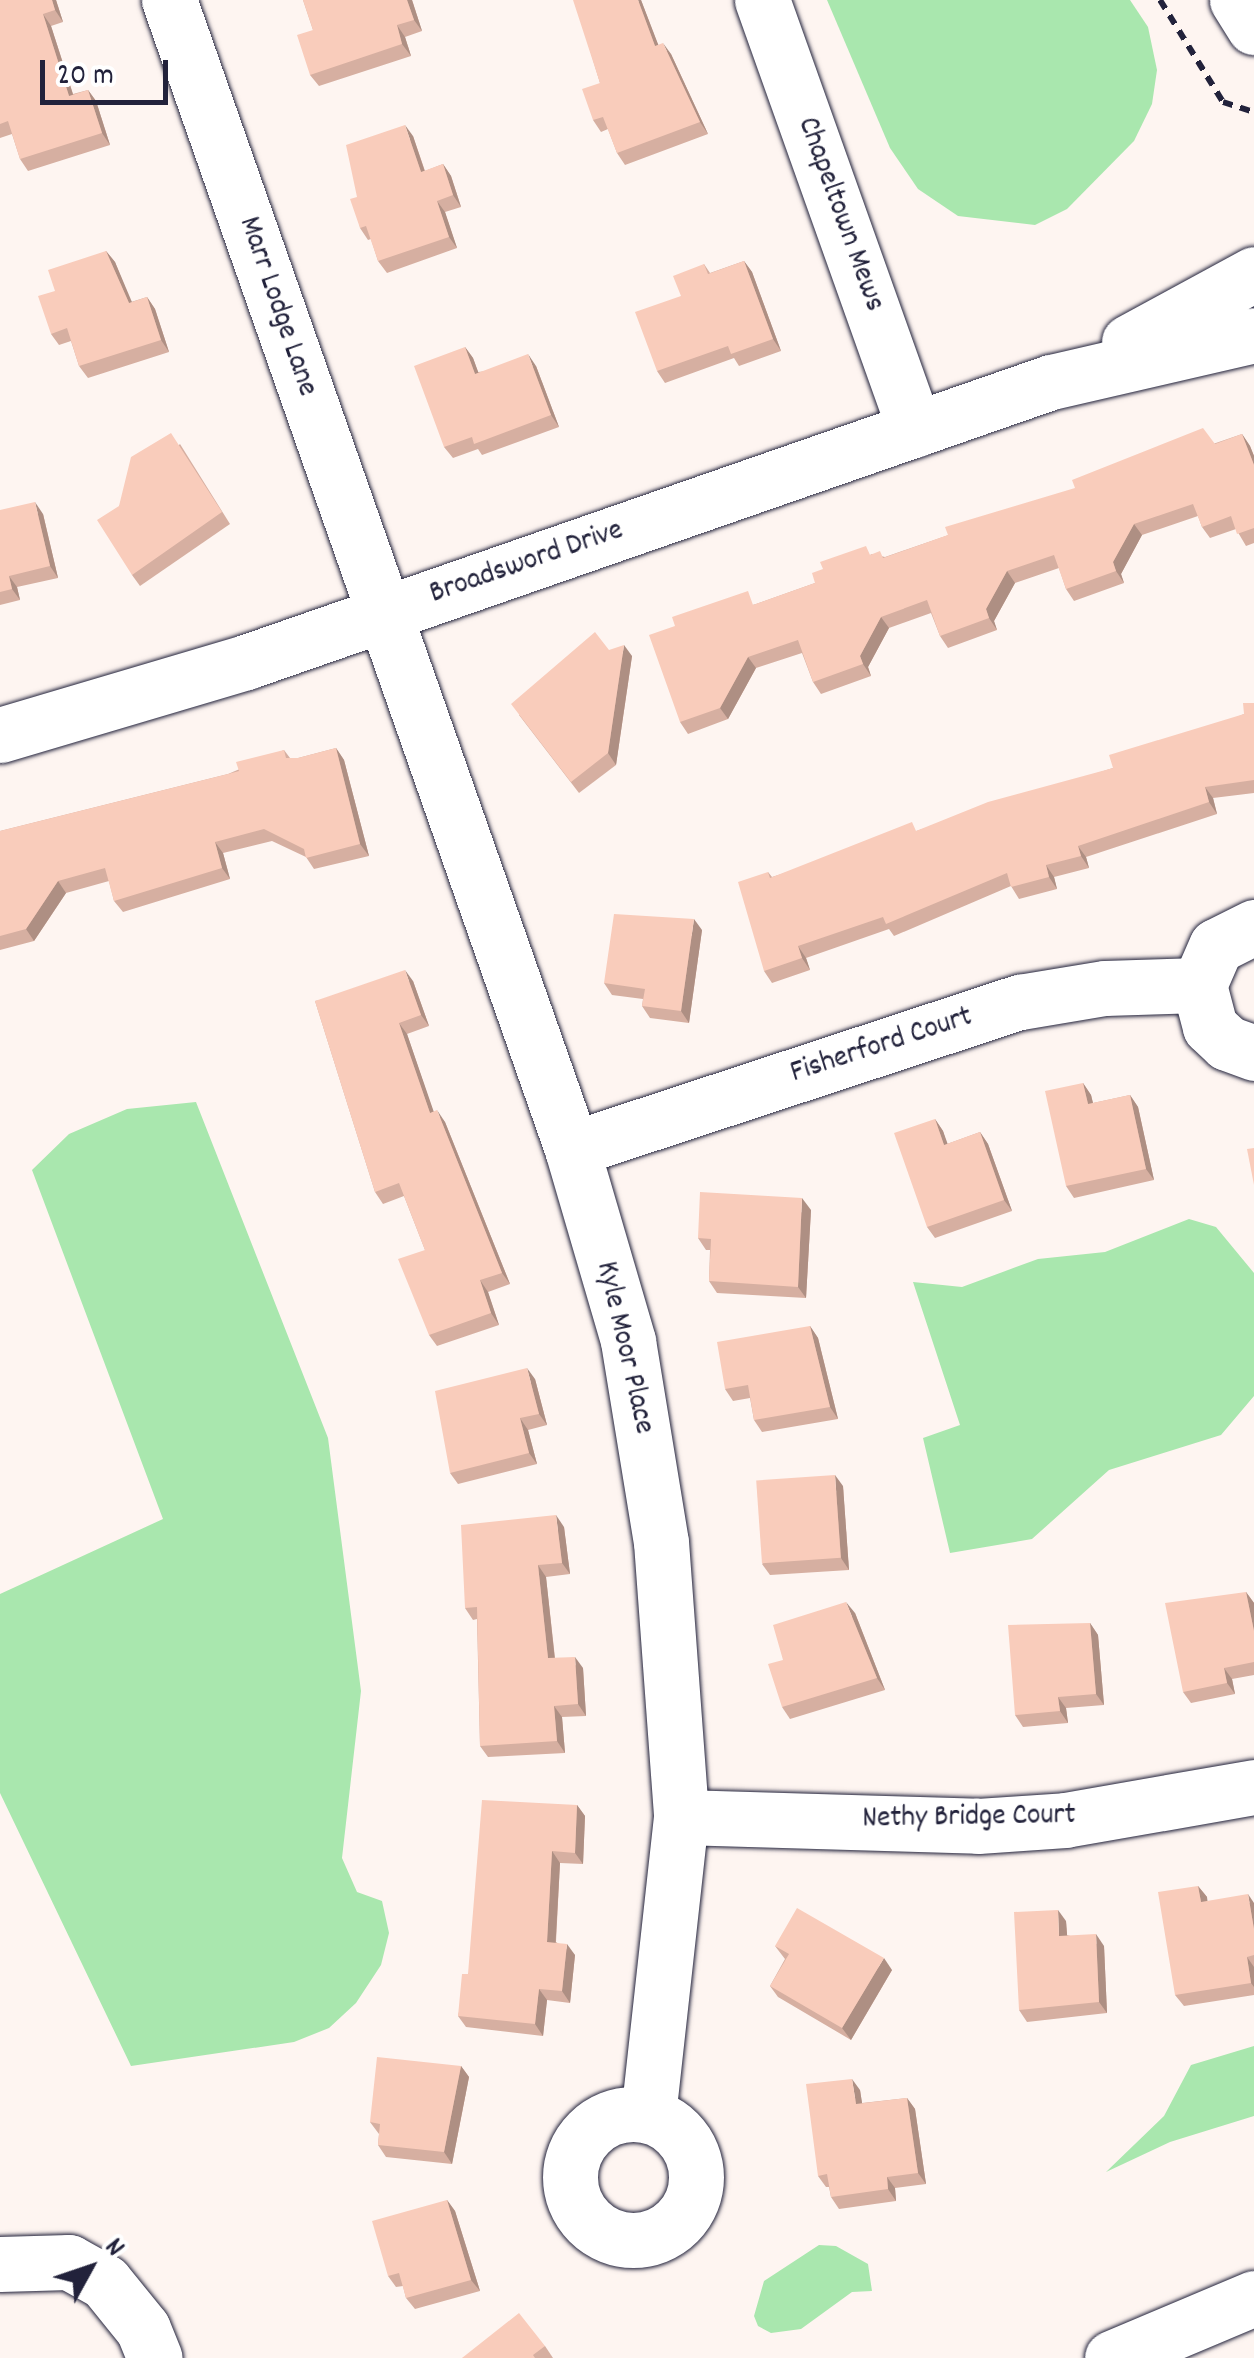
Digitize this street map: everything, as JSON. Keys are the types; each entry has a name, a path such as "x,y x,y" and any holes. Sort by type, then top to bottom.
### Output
{"street":[{"name":"Marr Lodge Lane","path":"169,0 383,614"},
{"name":"Chapeltown Mews","path":"762,0 915,430"},
{"path":"1236,0 1254,27"},
{"name":"Broadsword Drive","path":"1051,382 1254,274"},
{"name":"Broadsword Drive","path":"0,735 383,614 1051,382 1254,335"},
{"name":"Kyle Moor Place","path":"383,614 572,1149 628,1340 658,1523 681,1817 648,2114"},
{"path":"1254,927 1216,946 1199,985 1210,1027 1227,1043 1254,1053"},
{"name":"Fisherford Court","path":"572,1149 1020,1002 1104,988 1199,985"},
{"name":"Nethy Bridge Court","path":"681,1817 978,1826 1064,1820 1254,1787"},
{"path":"0,2264 69,2262 106,2282 143,2330 155,2358"},
{"path":"1112,2358 1254,2298"}],"path":[{"path":"1160,0 1222,102 1254,112"}],"green space":[{"path":"827,0 1130,0 1148,27 1157,70 1152,104 1134,141 1067,209 1035,225 958,216 918,189 890,148"},
{"path":"196,1102 328,1438 361,1691 342,1858 357,1892 382,1901 389,1933 381,1965 356,2003 329,2028 294,2042 131,2066 0,1793 0,1594 163,1519 32,1170 69,1134 127,1109"},
{"path":"1189,1219 1216,1227 1254,1273 1254,1396 1221,1435 1109,1470 1032,1539 950,1553 923,1438 960,1425 913,1282 962,1287 1038,1259 1105,1252"},
{"path":"1254,2046 1254,2116 1170,2142 1106,2172 1164,2116 1191,2065"},
{"path":"819,2245 836,2246 868,2264 872,2291 852,2292 801,2329 771,2333 758,2326 754,2316 764,2281"}],"building":[{"path":"0,0 52,0 55,10 43,14 69,96 88,90 102,133 20,159 8,121 0,124"},
{"path":"303,0 407,0 414,20 397,25 402,44 310,75 297,35 313,30"},
{"path":"573,0 638,0 655,46 663,43 700,122 617,153 603,117 593,120 582,89 600,83"},
{"path":"405,125 421,172 443,164 453,195 437,201 449,237 378,261 366,226 360,228 350,199 357,197 346,145"},
{"path":"106,251 129,303 147,297 161,340 79,366 67,328 51,334 38,296 55,291 48,270"},
{"path":"744,261 773,339 731,354 728,346 657,371 635,312 681,296 673,276 704,264 708,274"},
{"path":"465,347 475,374 528,354 551,415 474,444 472,437 444,447 414,366"},
{"path":"1203,428 1215,444 1242,434 1254,465 1254,528 1237,534 1231,516 1202,527 1193,504 1134,524 1113,562 1116,571 1066,589 1054,555 1007,571 986,609 989,618 940,636 927,600 881,617 860,656 863,664 813,682 798,640 748,657 720,708 680,722 649,635 675,626 672,617 748,591 753,605 815,583 812,573 823,569 820,562 866,546 870,555 880,551 883,558 948,535 945,527 1075,488 1072,480"},
{"path":"171,433 222,512 132,575 97,520 119,506 131,457"},
{"path":"35,502 50,566 9,576 12,589 0,592 0,510"},
{"path":"595,632 609,650 624,645 608,753 571,782 511,704"},
{"path":"1243,703 1254,703 1254,780 1205,787 1209,802 1078,846 1081,856 1046,865 1049,877 1011,887 1007,873 886,924 883,917 798,946 802,958 764,971 738,882 768,872 770,878 912,822 916,831 988,802 1113,768 1109,755 1244,714"},
{"path":"336,748 360,844 306,858 304,849 264,829 215,842 222,868 114,901 105,868 58,881 26,929 0,936 0,831 239,771 236,762 284,750 286,758 298,758"},
{"path":"614,914 694,919 681,1011 642,1006 645,989 604,983"},
{"path":"405,970 421,1015 399,1023 430,1113 437,1110 502,1273 480,1280 491,1313 429,1335 398,1259 425,1250 399,1183 375,1192 315,1001"},
{"path":"1083,1083 1088,1104 1130,1095 1146,1169 1066,1186 1045,1091"},
{"path":"935,1119 944,1145 980,1132 1004,1200 927,1227 894,1133"},
{"path":"1254,1148 1254,1185 1247,1149"},
{"path":"700,1192 802,1198 798,1287 709,1281 711,1239 698,1238"},
{"path":"810,1326 830,1407 754,1420 748,1385 725,1389 717,1342"},
{"path":"527,1368 539,1414 520,1418 529,1453 450,1473 435,1391"},
{"path":"835,1475 841,1558 762,1563 756,1481"},
{"path":"556,1515 562,1563 538,1565 548,1658 575,1657 578,1704 554,1706 557,1741 480,1746 477,1607 465,1608 461,1525"},
{"path":"1246,1592 1254,1631 1254,1662 1224,1668 1227,1683 1183,1692 1165,1603"},
{"path":"846,1602 877,1678 782,1707 768,1664 783,1660 773,1625"},
{"path":"1090,1623 1096,1694 1058,1697 1060,1711 1015,1715 1008,1625"},
{"path":"482,1800 577,1805 575,1853 552,1851 547,1942 567,1944 562,1991 539,1989 535,2024 458,2016 462,1974 468,1974"},
{"path":"1198,1886 1201,1902 1248,1894 1254,1929 1254,1955 1247,1957 1251,1983 1175,1995 1158,1892"},
{"path":"797,1908 884,1958 842,2028 770,1986 789,1954 775,1946"},
{"path":"1058,1910 1059,1936 1096,1934 1099,2002 1019,2010 1014,1912"},
{"path":"377,2057 461,2066 444,2152 378,2145 380,2124 370,2122"},
{"path":"852,2079 856,2104 907,2098 918,2173 887,2177 888,2189 831,2197 827,2174 818,2176 806,2084"},
{"path":"447,2200 471,2280 406,2298 399,2273 388,2276 372,2221"},
{"path":"519,2313 545,2346 533,2355 535,2358 462,2358"}]}
